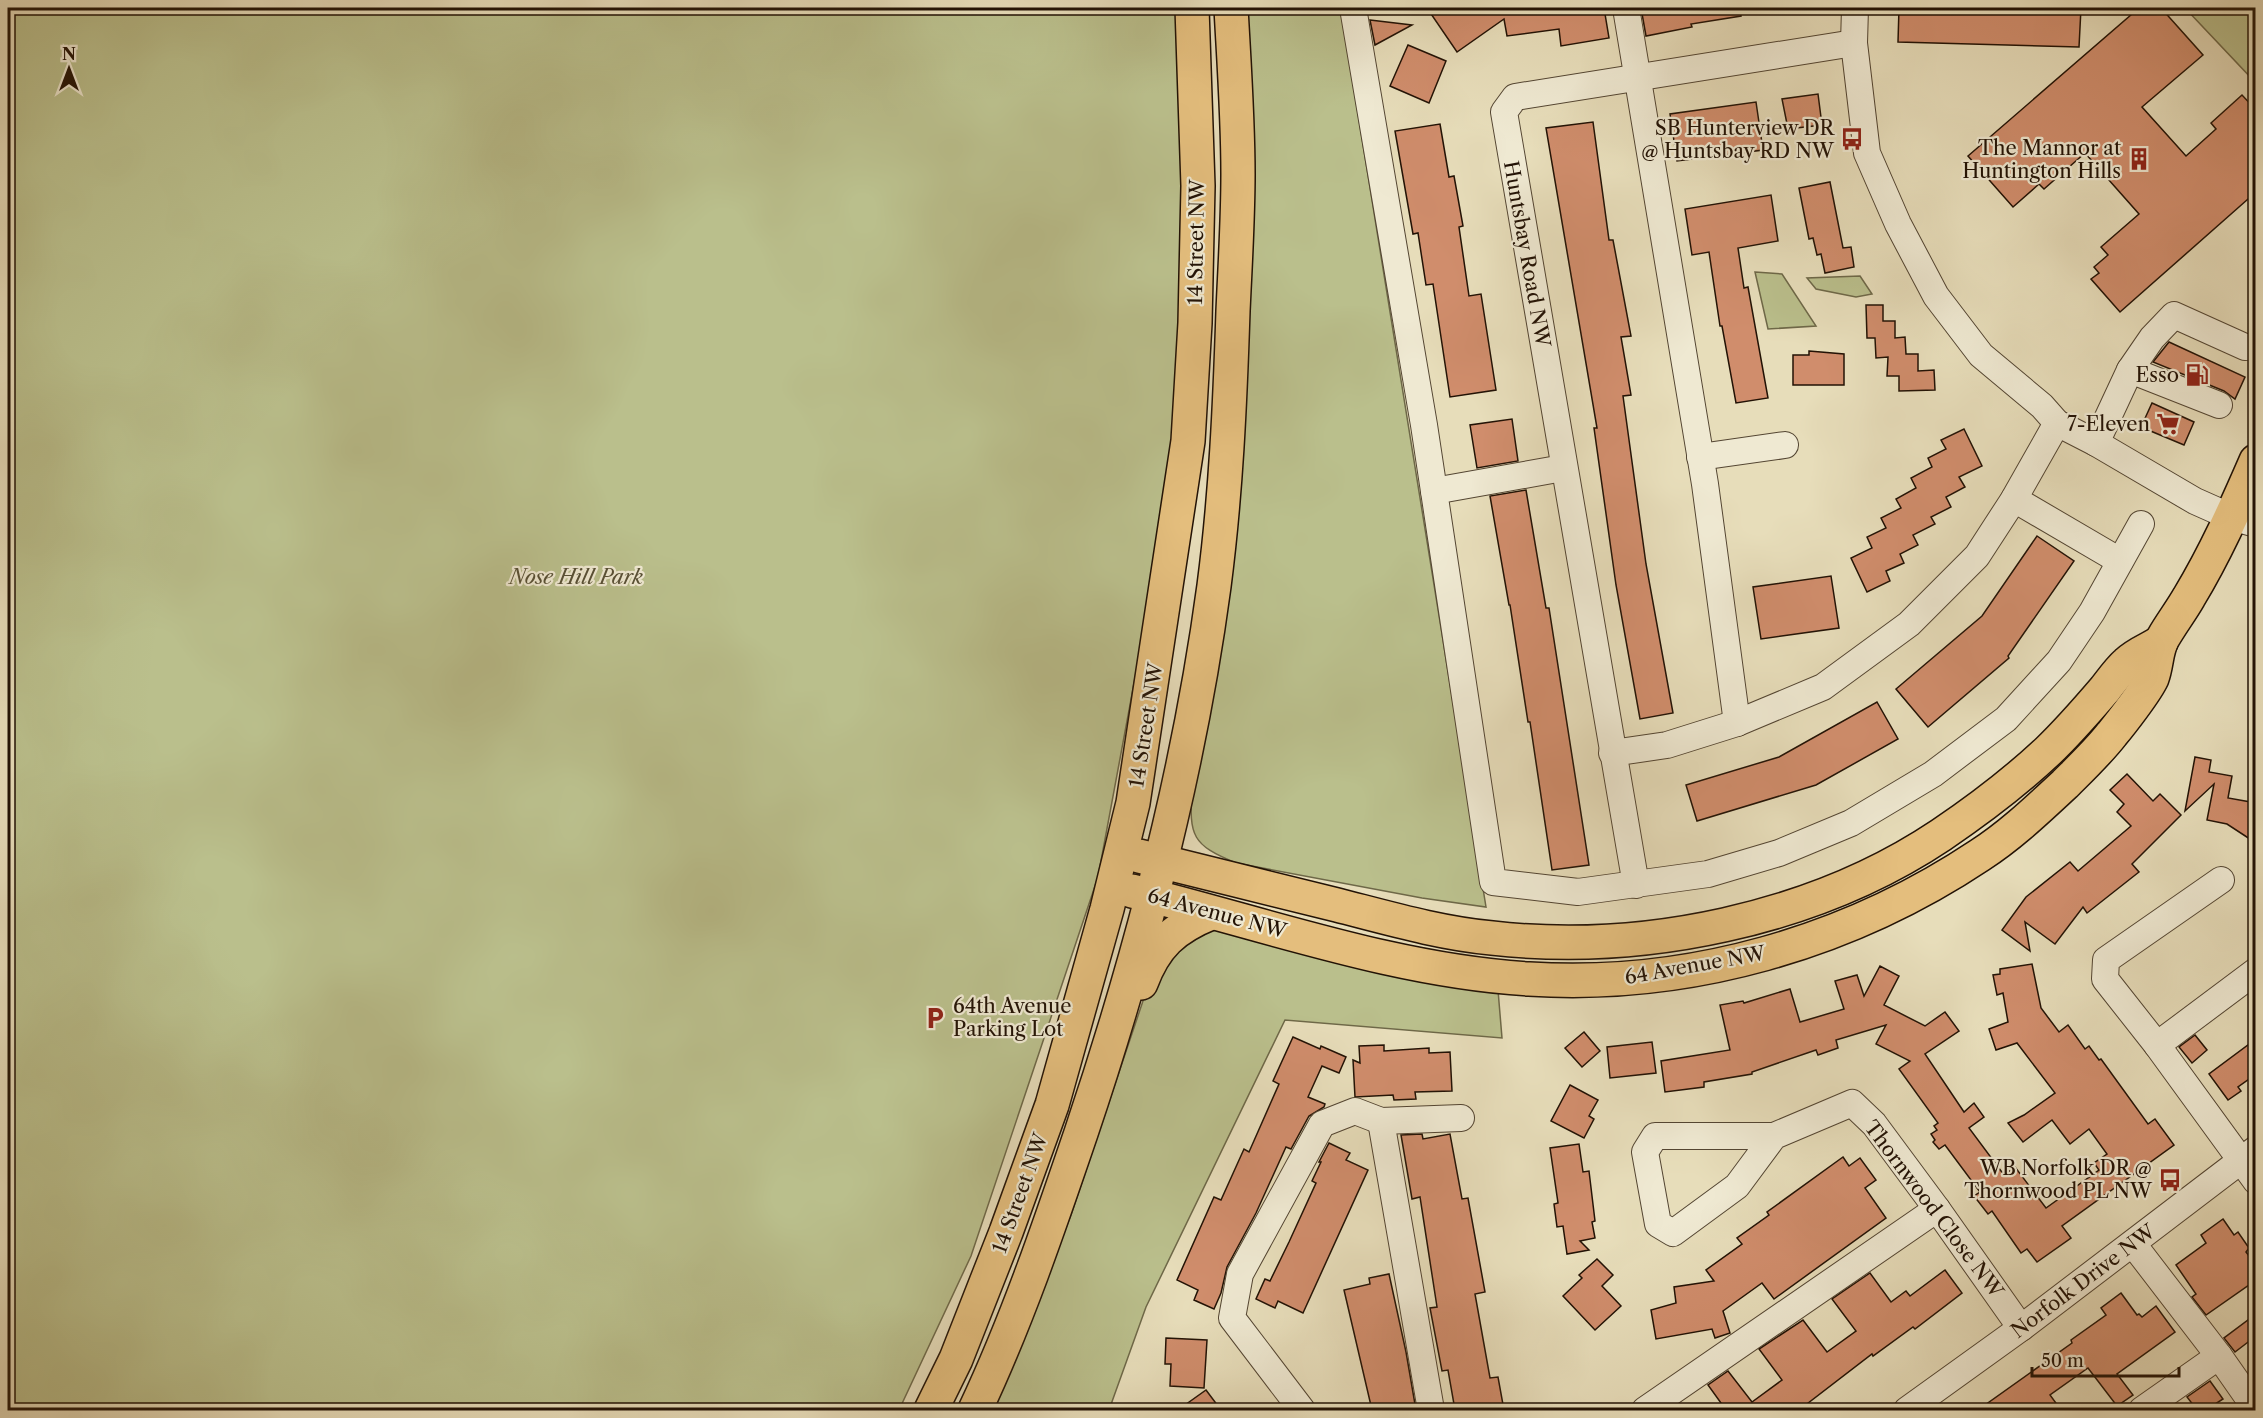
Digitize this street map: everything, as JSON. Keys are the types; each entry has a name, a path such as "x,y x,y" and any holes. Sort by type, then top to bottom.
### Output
{"main road":[{"name":"14 Street NW","path":"931,1410 956,1359 1006,1232 1052,1105 1134,803 1188,441 1195,323 1198,186 1191,8"},
{"name":"14 Street NW","path":"975,1410 992,1375 1039,1257 1097,1084 1153,896 1192,717 1214,586 1228,446 1238,172 1231,8"},
{"name":"64 Avenue NW","path":"1113,886 1393,958 1461,971 1528,979 1585,980 1652,976 1728,963 1796,946 1866,919 1983,854 2035,812 2112,734 2151,679 2161,642 2243,520 2256,461"},
{"name":"64 Avenue NW","path":"1122,852 1444,931 1492,938 1546,942 1609,942 1686,933 1756,918 1818,896 1874,873 1938,837 1990,800 2048,751 2128,662 2161,642"},
{"path":"1174,806 1176,823 1185,844 1196,855 1213,865 1271,889"},
{"path":"1097,1084 1110,1070 1147,967 1170,934 1211,913"}],"street":[{"path":"1353,8 1434,491 1492,882 1578,892 1708,874 1779,853 1851,823 1933,774 2006,719 2059,661 2092,612 2141,524"},
{"path":"1626,8 1700,457 1737,723"},
{"path":"1856,8 1854,43 1867,153 1898,224 1936,296 1981,355 2042,406 2057,423 2195,501 2243,520"},
{"name":"Huntsbay Road NW","path":"1636,885 1504,112 1515,97 1854,43"},
{"path":"2096,443 2130,370 2152,338 2174,315 2245,347"},
{"path":"2130,370 2219,405"},
{"path":"1612,753 1668,746 1737,723 1822,687 1909,624 1977,556 2014,499 2057,423"},
{"path":"1700,457 1785,445"},
{"path":"1434,491 1563,468"},
{"path":"2014,499 2120,561"},
{"path":"2221,880 2106,960 2105,979 2248,1155 2256,1181"},
{"path":"2157,1045 2256,971"},
{"name":"Thornwood Close NW","path":"1773,1136 1737,1186 1673,1233 1658,1224 1645,1152 1655,1136 1773,1136 1852,1103 1874,1124 2021,1328"},
{"path":"1302,1410 1232,1318 1240,1274 1322,1124 1355,1111 1381,1120 1461,1118"},
{"path":"1381,1120 1431,1410"},
{"name":"Norfolk Drive NW","path":"1907,1410 2021,1328 2248,1155"},
{"path":"1645,1410 1937,1209"},
{"path":"2133,1244 2219,1356 2256,1409"},
{"path":"2142,1410 2219,1356"}],"green space":[{"name":"Nose Hill Park","path":"8,8 1177,8 1184,147 1181,318 1172,439 1161,538 1098,877 971,1256 899,1410 8,1410"},
{"path":"1246,8 1341,8 1486,907 1422,898 1236,863 1221,857 1202,844 1193,829 1192,790"},
{"path":"2185,8 2255,8 2255,82"},
{"path":"1755,272 1782,274 1816,326 1768,329"},
{"path":"1860,276 1872,294 1856,297 1816,289 1807,278"},
{"path":"1223,929 1498,990 1502,1038 1285,1020 1146,1307 1109,1410 991,1410 1071,1215 1148,986 1187,932"}],"building":[{"path":"1427,8 1604,8 1609,38 1561,46 1559,29 1507,36 1504,19 1457,52"},
{"path":"1641,8 1740,8 1741,16 1691,24 1692,27 1646,36"},
{"path":"1899,8 2081,8 2079,47 1898,42"},
{"name":"The Mannor at Huntington Hills","path":"2139,8 2161,8 2203,55 2142,107 2186,156 2216,129 2211,123 2242,95 2256,110 2256,192 2120,312 2091,279 2099,273 2094,267 2108,255 2101,247 2139,214 2085,153 2044,189 2039,184 2013,207 1968,156"},
{"path":"1370,20 1412,25 1375,45"},
{"path":"1408,45 1446,61 1429,103 1390,86"},
{"path":"1818,94 1822,125 1788,129 1782,99"},
{"path":"1756,102 1763,150 1677,161 1670,114"},
{"path":"1593,122 1609,240 1613,240 1631,336 1621,337 1631,395 1623,396 1646,564 1673,713 1640,719 1616,585 1594,428 1597,428 1546,128"},
{"path":"1440,124 1449,177 1454,176 1463,226 1459,227 1469,296 1481,294 1496,390 1450,397 1433,284 1426,285 1418,233 1413,234 1395,131"},
{"path":"1830,182 1843,248 1851,247 1854,267 1825,273 1821,254 1817,255 1813,238 1809,239 1799,188"},
{"path":"1771,195 1778,241 1738,248 1744,288 1748,287 1768,398 1736,403 1722,326 1720,326 1709,252 1692,255 1685,209"},
{"path":"1866,305 1883,305 1883,321 1895,321 1895,338 1905,337 1906,354 1918,354 1918,371 1934,370 1935,390 1899,391 1899,376 1887,376 1888,357 1876,358 1875,338 1867,338"},
{"path":"2169,342 2245,377 2235,399 2224,391 2153,362"},
{"path":"1809,351 1844,354 1844,385 1793,385 1793,355 1809,355"},
{"name":"7-Eleven","path":"2152,403 2194,422 2184,445 2141,427"},
{"path":"1512,419 1518,461 1477,468 1470,425"},
{"path":"1964,429 1982,466 1959,477 1965,487 1946,497 1951,507 1931,517 1935,524 1913,535 1918,545 1900,554 1904,563 1886,571 1890,581 1867,592 1851,558 1872,548 1867,537 1886,528 1881,518 1901,508 1896,499 1916,488 1911,478 1932,467 1928,458 1946,449 1941,440"},
{"path":"1526,490 1546,608 1549,608 1589,865 1552,870 1530,722 1528,722 1490,496"},
{"path":"2037,536 2074,561 2008,656 2009,658 1928,727 1896,689 1982,616"},
{"path":"1831,576 1839,628 1761,639 1753,587"},
{"path":"1877,702 1898,739 1816,785 1697,821 1686,785 1779,757"},
{"path":"2195,757 2211,760 2209,772 2232,776 2228,798 2256,803 2256,843 2227,824 2207,820 2214,784 2185,811"},
{"path":"2127,774 2153,801 2160,794 2181,815 2132,864 2139,872 2087,913 2083,907 2055,944 2025,922 2030,951 2002,930 2026,897 2070,862 2078,871 2131,826 2117,812 2124,804 2110,790"},
{"path":"2032,964 2041,1008 2059,1032 2068,1025 2085,1049 2089,1046 2099,1060 2101,1059 2148,1124 2155,1119 2174,1145 2062,1226 2071,1238 2037,1262 2027,1249 2021,1253 1992,1211 1988,1214 1974,1196 1980,1192 1945,1145 1939,1149 1933,1142 1935,1140 1931,1134 1937,1130 1934,1126 1938,1123 1899,1069 1910,1061 1876,1044 1886,1025 1836,1040 1838,1048 1818,1055 1816,1050 1752,1072 1752,1074 1704,1082 1704,1087 1665,1092 1661,1061 1730,1050 1720,1005 1743,1001 1744,1003 1790,989 1800,1022 1844,1009 1835,981 1857,975 1864,996 1880,966 1899,976 1884,1005 1925,1026 1945,1012 1959,1031 1925,1054 1964,1112 1974,1103 1984,1117 1969,1128 2004,1175 2015,1167 2046,1208 2099,1170 2094,1163 2107,1154 2089,1129 2070,1144 2052,1120 2023,1142 2008,1123 2024,1115 2055,1093 2017,1043 1996,1050 1989,1029 2008,1022 2003,993 1997,995 1993,975 2000,974 2000,969"},
{"path":"1584,1032 1600,1051 1582,1067 1565,1048"},
{"path":"2195,1035 2207,1050 2192,1063 2179,1047"},
{"path":"1293,1037 1346,1057 1339,1073 1322,1066 1308,1097 1325,1104 1324,1107 1309,1116 1291,1149 1286,1147 1256,1213 1227,1267 1221,1293 1214,1309 1194,1300 1198,1290 1177,1280 1214,1197 1221,1200 1244,1149 1249,1152 1279,1084 1273,1081"},
{"path":"2256,1039 2256,1074 2238,1087 2241,1091 2228,1100 2209,1074"},
{"path":"1652,1042 1656,1073 1610,1078 1607,1047"},
{"path":"1384,1045 1384,1051 1429,1048 1429,1053 1450,1052 1452,1091 1415,1092 1416,1099 1394,1100 1393,1095 1355,1097 1353,1060 1360,1063 1359,1046"},
{"path":"1570,1085 1598,1100 1589,1116 1594,1119 1584,1138 1551,1121"},
{"path":"1422,1134 1423,1139 1450,1134 1462,1199 1468,1198 1485,1292 1475,1294 1490,1378 1498,1377 1504,1410 1455,1410 1448,1370 1442,1371 1430,1308 1437,1307 1420,1197 1412,1199 1401,1135"},
{"path":"1329,1143 1350,1153 1346,1160 1368,1170 1303,1313 1278,1301 1275,1308 1256,1299 1265,1279 1270,1281 1289,1242 1316,1183 1312,1181"},
{"path":"1579,1144 1583,1172 1589,1171 1595,1238 1580,1241 1589,1250 1567,1254 1563,1226 1557,1227 1554,1204 1558,1203 1550,1148"},
{"path":"1843,1157 1849,1166 1860,1158 1876,1180 1865,1188 1886,1218 1774,1299 1762,1283 1723,1311 1730,1333 1715,1338 1712,1329 1656,1339 1651,1310 1676,1303 1674,1287 1714,1281 1706,1270 1742,1244 1737,1238 1769,1215 1767,1212"},
{"path":"2223,1219 2234,1235 2238,1232 2249,1248 2246,1252 2256,1265 2256,1280 2206,1315 2192,1297 2196,1294 2176,1265 2206,1243 2201,1235"},
{"path":"1597,1259 1613,1275 1602,1286 1621,1306 1595,1330 1563,1296 1582,1278 1579,1275"},
{"path":"1945,1270 1962,1293 1915,1329 1913,1327 1873,1356 1872,1354 1799,1410 1726,1410 1708,1385 1728,1371 1752,1402 1782,1380 1759,1349 1803,1320 1827,1352 1856,1331 1832,1299 1870,1273 1891,1302 1906,1291 1910,1296"},
{"path":"1389,1274 1416,1410 1372,1410 1344,1290 1370,1284 1369,1278"},
{"path":"2121,1293 2137,1315 2142,1317 2156,1306 2175,1332 2117,1374 2133,1395 2117,1406 2088,1368 2050,1395 2061,1410 1978,1410 2072,1343 2071,1340 2106,1315 2101,1308"},
{"path":"2256,1314 2256,1336 2235,1352 2224,1338"},
{"path":"1166,1338 1207,1340 1204,1388 1170,1386 1171,1364 1165,1364"},
{"path":"2210,1381 2223,1399 2206,1410 2197,1410 2187,1397"},
{"path":"1206,1390 1221,1410 1178,1410"}],"place":[{"name":"SB Hunterview DR @ Huntsbay RD NW","path":"1852,139"},
{"name":"The Mannor at Huntington Hills","path":"2139,159"},
{"name":"Esso","path":"2197,375"},
{"name":"7-Eleven","path":"2168,424"},
{"name":"64th Avenue Parking Lot","path":"935,1018"},
{"name":"WB Norfolk DR @ Thornwood PL NW","path":"2170,1180"}]}
